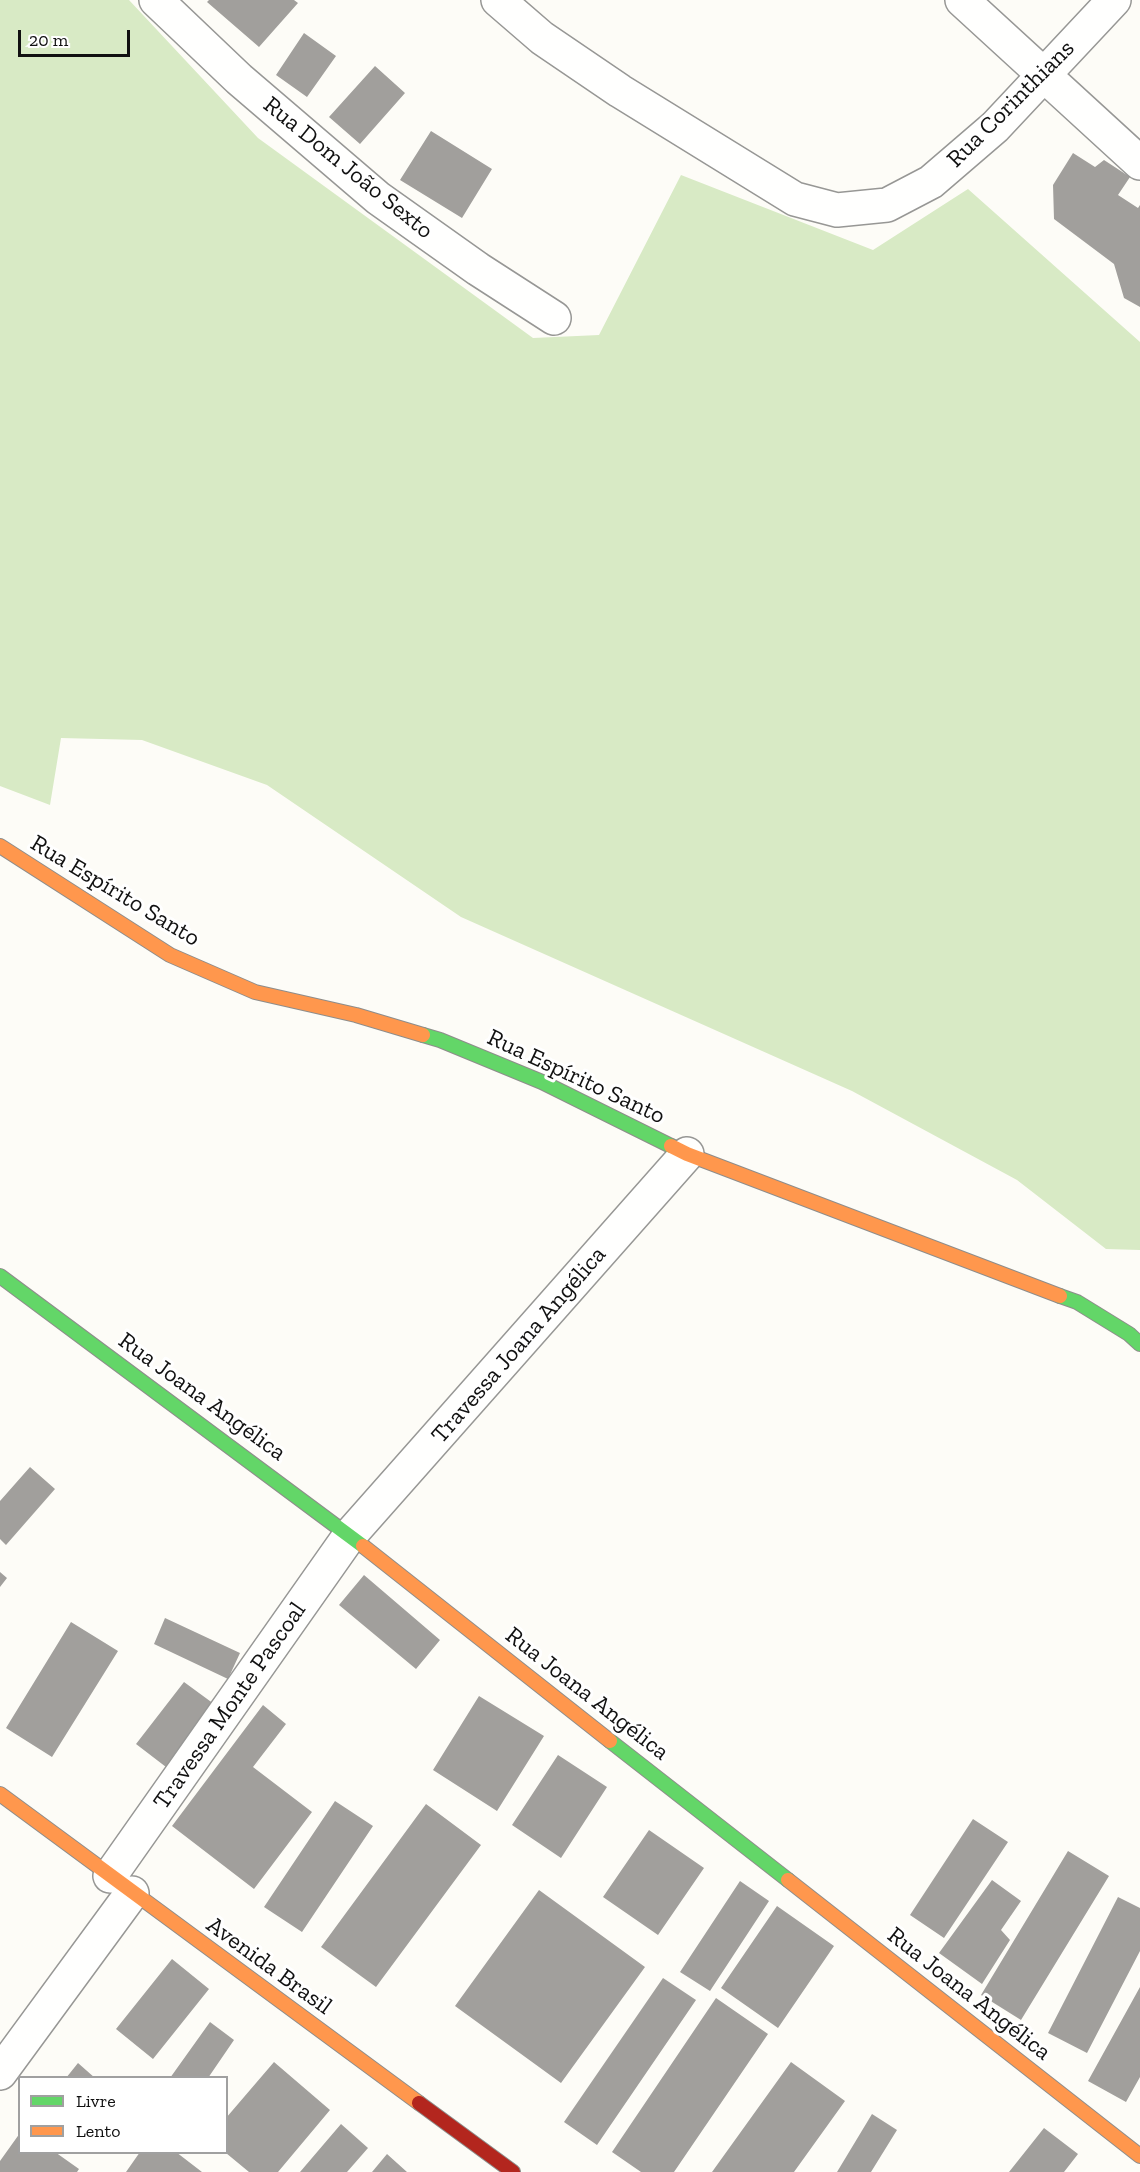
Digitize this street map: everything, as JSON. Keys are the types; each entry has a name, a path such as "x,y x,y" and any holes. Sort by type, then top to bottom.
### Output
{"street":[{"name":"Rua Dom João Sexto","path":"156,0 239,79 378,198 478,269 554,318"},
{"name":"Rua Corinthians","path":"498,0 542,38 620,91 795,199 837,210 887,205 931,182 995,127 1114,0"},
{"path":"962,0 1140,163"},
{"name":"Rua Espírito Santo","path":"0,846 170,955 255,992 356,1015 440,1040 542,1082 687,1154 1077,1302 1129,1334 1140,1344"},
{"name":"Travessa Joana Angélica","path":"350,1535 687,1154"},
{"name":"Rua Joana Angélica","path":"0,1276 350,1535 1140,2156"},
{"name":"Travessa Monte Pascoal","path":"0,2073 350,1535"},
{"name":"Avenida Brasil","path":"0,1794 513,2172"}],"green space":[{"path":"0,0 129,0 258,138 533,338 599,335 681,175 873,250 968,189 1140,342 1140,1250 1106,1249 1017,1180 852,1091 461,917 267,785 142,740 61,738 50,805 0,786"}],"building":[{"path":"209,0 294,0 298,3 259,47 207,2"},
{"path":"304,33 336,56 307,97 276,75"},
{"path":"375,66 405,93 360,144 329,117"},
{"path":"431,131 492,169 462,218 400,180"},
{"path":"1073,153 1095,167 1104,160 1130,177 1118,195 1138,208 1140,205 1140,307 1124,298 1114,264 1054,219 1053,185"},
{"path":"30,1467 55,1489 6,1545 0,1539 0,1501"},
{"path":"0,1572 7,1578 0,1587"},
{"path":"364,1575 440,1640 416,1669 339,1605"},
{"path":"165,1618 240,1653 228,1679 154,1644"},
{"path":"71,1622 118,1651 52,1757 6,1728"},
{"path":"184,1682 214,1704 166,1767 136,1744"},
{"path":"479,1696 544,1736 497,1811 433,1770"},
{"path":"263,1705 286,1724 253,1767 312,1812 254,1889 172,1826"},
{"path":"558,1755 607,1787 561,1858 512,1825"},
{"path":"335,1801 373,1826 302,1932 264,1907"},
{"path":"426,1804 481,1845 376,1987 321,1947"},
{"path":"973,1819 1008,1842 944,1938 910,1915"},
{"path":"649,1830 704,1868 658,1935 603,1897"},
{"path":"1068,1851 1109,1876 1021,2020 981,1995"},
{"path":"992,1880 1021,1901 1001,1930 1010,1940 982,1984 939,1953"},
{"path":"740,1881 769,1901 710,1991 680,1972"},
{"path":"539,1890 645,1967 561,2083 455,2006"},
{"path":"1118,1897 1140,1908 1140,1951 1087,2053 1048,2033"},
{"path":"777,1906 834,1946 778,2028 721,1988"},
{"path":"172,1959 209,1989 153,2059 116,2029"},
{"path":"663,1978 696,2000 597,2145 564,2122"},
{"path":"1140,1987 1140,2077 1126,2102 1088,2081"},
{"path":"716,1998 768,2034 674,2172 641,2172 612,2152"},
{"path":"210,2022 234,2040 209,2076 171,2076"},
{"path":"274,2062 330,2110 278,2172 249,2172 227,2154 228,2116"},
{"path":"791,2062 845,2101 794,2172 712,2172"},
{"path":"78,2063 93,2076 68,2076"},
{"path":"872,2114 897,2130 871,2172 837,2172"},
{"path":"341,2124 368,2148 347,2172 300,2172"},
{"path":"1044,2128 1078,2154 1064,2172 1009,2172"},
{"path":"18,2136 18,2154 58,2154 79,2169 77,2172 0,2172 0,2161"},
{"path":"139,2154 179,2154 202,2172 126,2172"},
{"path":"387,2154 407,2172 372,2172"}],"traffic: fast":[{"path":"423,1035 542,1082 671,1146"},
{"path":"0,1276 363,1546"},
{"path":"1060,1296 1077,1302 1129,1334 1140,1344"},
{"path":"610,1741 788,1880"}],"traffic: slow":[{"path":"0,846 170,955 255,992 356,1015 423,1035"},
{"path":"671,1146 1060,1296"},
{"path":"363,1546 610,1741"},
{"path":"0,1794 419,2103"},
{"path":"788,1880 1140,2156"}],"traffic: jam":[{"path":"419,2103 513,2172"}]}
